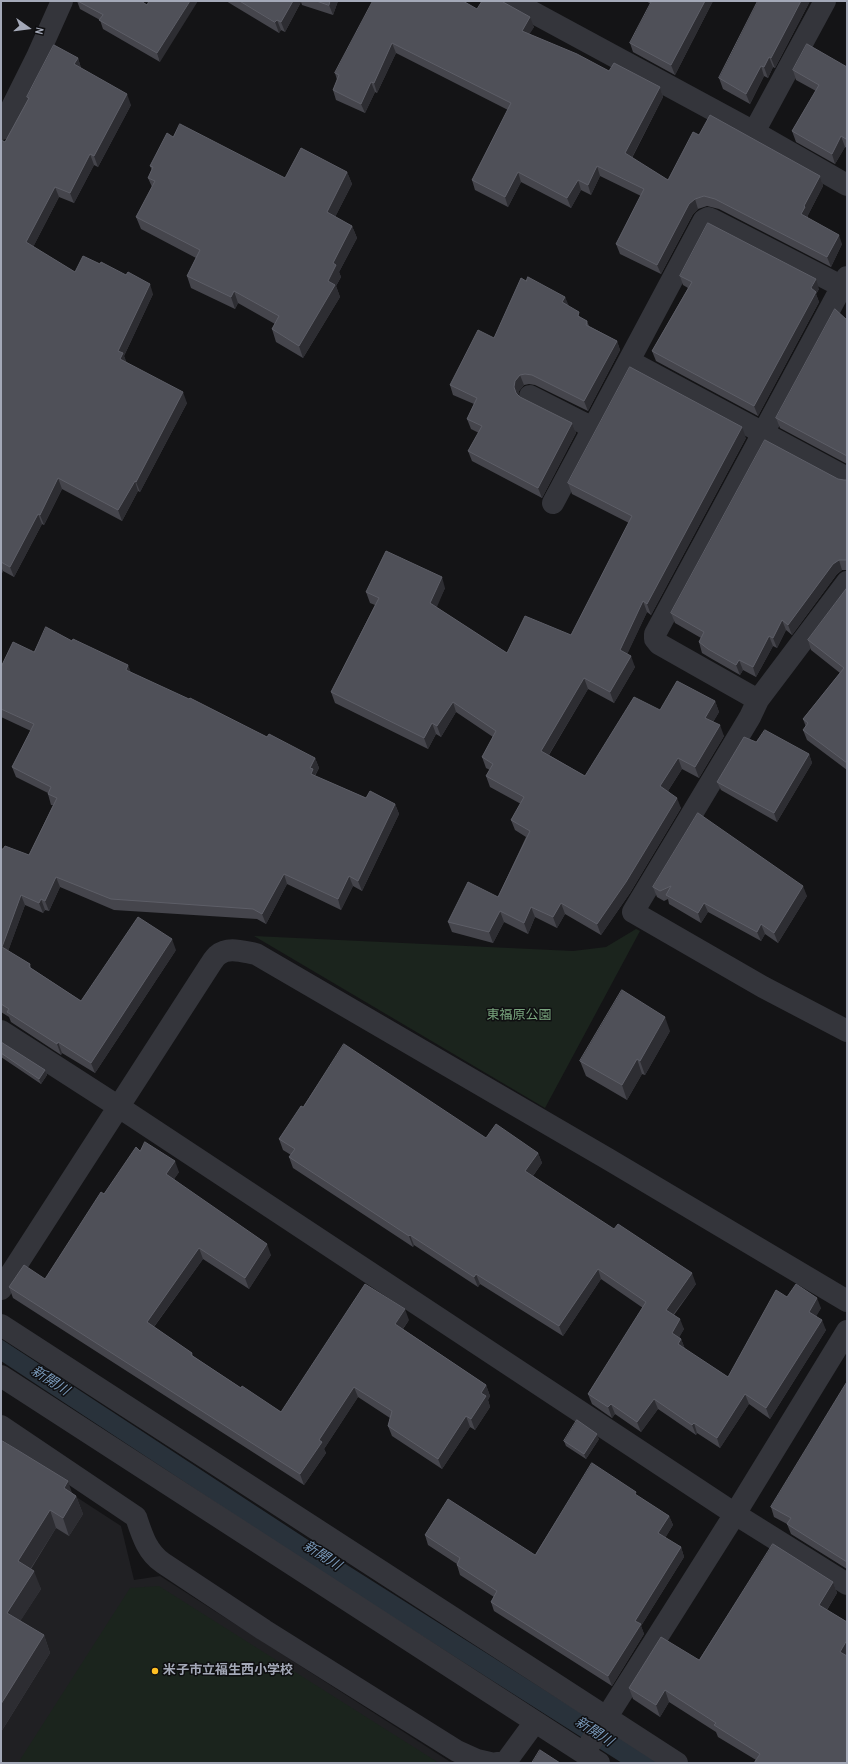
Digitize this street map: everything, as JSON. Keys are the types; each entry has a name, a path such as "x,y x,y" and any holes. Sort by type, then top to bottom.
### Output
{"street":[{"path":"1,129 38,57 62,1"},
{"path":"512,1 847,184"},
{"path":"754,132 825,1"},
{"path":"553,503 704,220 708,218 845,284 655,634 655,639 658,644 758,700"},
{"path":"629,361 764,432 847,478"},
{"path":"530,396 593,428"},
{"path":"847,582 758,700 750,717 633,912 763,987 847,1031"},
{"path":"1,1289 218,954 226,950 238,950 256,954 608,1159 847,1302"},
{"path":"1,1031 119,1107 735,1514 847,1584"},
{"path":"1,1325 604,1722 677,1763"},
{"path":"1,1376 535,1722 590,1754 604,1722 735,1514 847,1331"},
{"path":"1,1426 136,1517 145,1541 154,1557 264,1630 457,1751 477,1760 490,1763"},
{"path":"497,1763 505,1763 535,1722"}],"shaded area":[{"name":"米子市立福生西小学校","path":"1,1448 121,1526 134,1580 160,1576 452,1763 1,1763"}],"green space":[{"name":"東福原公園","path":"636,929 640,931 545,1108 254,936 573,951 606,947"},
{"path":"159,1586 439,1763 18,1763 130,1588"}],"water":[{"name":"新開川","path":"1,1339 325,1551 660,1763 622,1763 315,1568 1,1361"}],"building":[{"path":"78,1 141,1 147,5 149,1 190,1 157,53 99,20 103,15"},
{"path":"240,1 293,1 281,22 277,20 275,22"},
{"path":"317,1 330,1 329,5"},
{"path":"373,1 463,1 477,9 482,1 502,1 530,17 522,31 577,54 609,71 614,63 660,87 625,153 668,180 693,132 699,135 710,115 820,176 801,214 839,235 827,257 715,199 704,196 695,199 689,204 657,265 616,244 644,189 597,166 588,185 578,180 567,198 518,172 505,197 472,180 511,103 392,43 374,83 371,82 361,104 333,90 339,75 335,73"},
{"path":"652,1 705,1 671,65 630,43"},
{"path":"758,1 801,1 771,58 769,57 764,67 761,66 746,94 719,78"},
{"path":"807,44 847,67 847,137 846,139 841,136 832,154 792,131 819,85 793,70"},
{"path":"54,45 78,58 74,64 127,94 94,156 90,154 70,193 55,187 26,242 75,272 83,256 100,264 101,262 126,275 128,272 150,284 118,351 123,353 120,359 183,392 136,482 135,481 118,510 58,478 40,515 38,514 10,567 1,562 1,140 5,142 29,98 27,97"},
{"path":"180,124 285,178 301,148 347,172 327,212 352,226 333,263 336,265 328,281 335,285 299,346 272,329 279,316 234,291 231,297 187,276 200,250 136,217 155,181 148,178 153,167 150,166 167,133 173,137"},
{"path":"708,223 816,279 811,288 816,292 754,406 652,351 692,282 680,276"},
{"path":"528,277 565,297 562,302 579,312 578,316 587,321 586,325 617,341 584,401 532,375 520,375 515,381 514,387 516,393 520,397 572,423 538,488 468,451 482,426 467,419 477,398 450,385 478,330 494,338 521,278 526,281"},
{"path":"835,309 847,320 847,456 776,418"},
{"path":"630,367 742,427 647,604 643,601 620,650 631,656 610,692 584,678 541,751 585,776 634,697 660,710 677,681 715,701 705,718 720,725 695,767 678,758 660,786 677,798 626,882 597,924 561,903 553,917 531,907 524,923 500,911 489,932 448,922 468,882 498,897 530,831 511,820 524,797 486,776 493,764 482,757 496,731 453,702 437,726 432,723 424,738 331,692 379,598 366,592 386,551 442,577 430,603 507,653 525,616 571,635 632,516 568,483"},
{"path":"765,440 838,479 847,480 847,560 839,560 833,564 788,625 782,620 773,638 769,636 753,667 739,660 736,665 708,649 699,642 704,632 671,613"},
{"path":"847,588 847,763 803,730 808,723 803,719 844,668 808,640"},
{"path":"46,627 72,641 73,639 128,665 126,670 189,699 190,698 267,737 269,734 315,758 310,768 313,769 311,774 366,798 370,791 395,804 358,881 349,876 338,899 284,874 262,914 253,909 111,899 56,877 45,901 41,899 39,903 21,895 2,947 30,964 29,967 81,1001 138,917 172,939 91,1063 58,1042 57,1044 7,1012 9,1009 1,1004 1,849 5,846 29,855 57,798 48,794 51,787 12,767 34,724 1,709 1,667 13,642 34,652"},
{"path":"765,730 809,754 774,813 717,782 744,737 756,742"},
{"path":"698,813 803,886 774,933 761,924 757,932 704,903 698,913 666,895 671,886 660,891 653,887"},
{"path":"622,990 665,1017 640,1061 637,1059 622,1085 580,1061"},
{"path":"1,1042 45,1070 39,1079 1,1053"},
{"path":"344,1044 486,1138 496,1124 538,1153 525,1171 614,1229 618,1224 692,1273 666,1310 680,1319 672,1333 681,1339 678,1344 728,1377 776,1290 787,1297 796,1284 817,1298 809,1312 822,1320 766,1408 745,1394 717,1438 694,1423 692,1425 654,1399 637,1422 611,1404 608,1407 588,1394 646,1302 598,1269 559,1326 476,1274 474,1277 289,1157 295,1149 279,1139 301,1106 303,1107"},
{"path":"145,1142 175,1161 166,1174 267,1244 245,1278 199,1248 147,1322 192,1353 191,1355 281,1412 365,1284 405,1309 395,1324 486,1385 481,1393 486,1396 471,1419 466,1416 438,1459 388,1426 392,1411 354,1387 319,1440 322,1442 300,1474 9,1287 24,1265 45,1279 101,1192 104,1194 136,1147 140,1151"},
{"path":"847,1382 847,1562 787,1524 791,1518 771,1507"},
{"path":"577,1420 597,1434 584,1454 564,1441"},
{"path":"1,1440 68,1481 64,1488 76,1496 63,1518 50,1510 18,1561 34,1571 7,1613 44,1635 1,1704"},
{"path":"592,1463 669,1516 658,1533 681,1547 635,1621 641,1624 608,1676 491,1602 497,1591 457,1565 460,1558 425,1535 448,1499 535,1555"},
{"path":"773,1544 833,1582 819,1605 847,1622 847,1640 840,1652 847,1656 847,1763 754,1763 760,1754 714,1725 716,1723 665,1690 656,1705 629,1688 661,1637 699,1660"},
{"path":"540,1750 560,1763 532,1763"}],"place":[{"name":"米子市立福生西小学校","path":"155,1671"}]}
